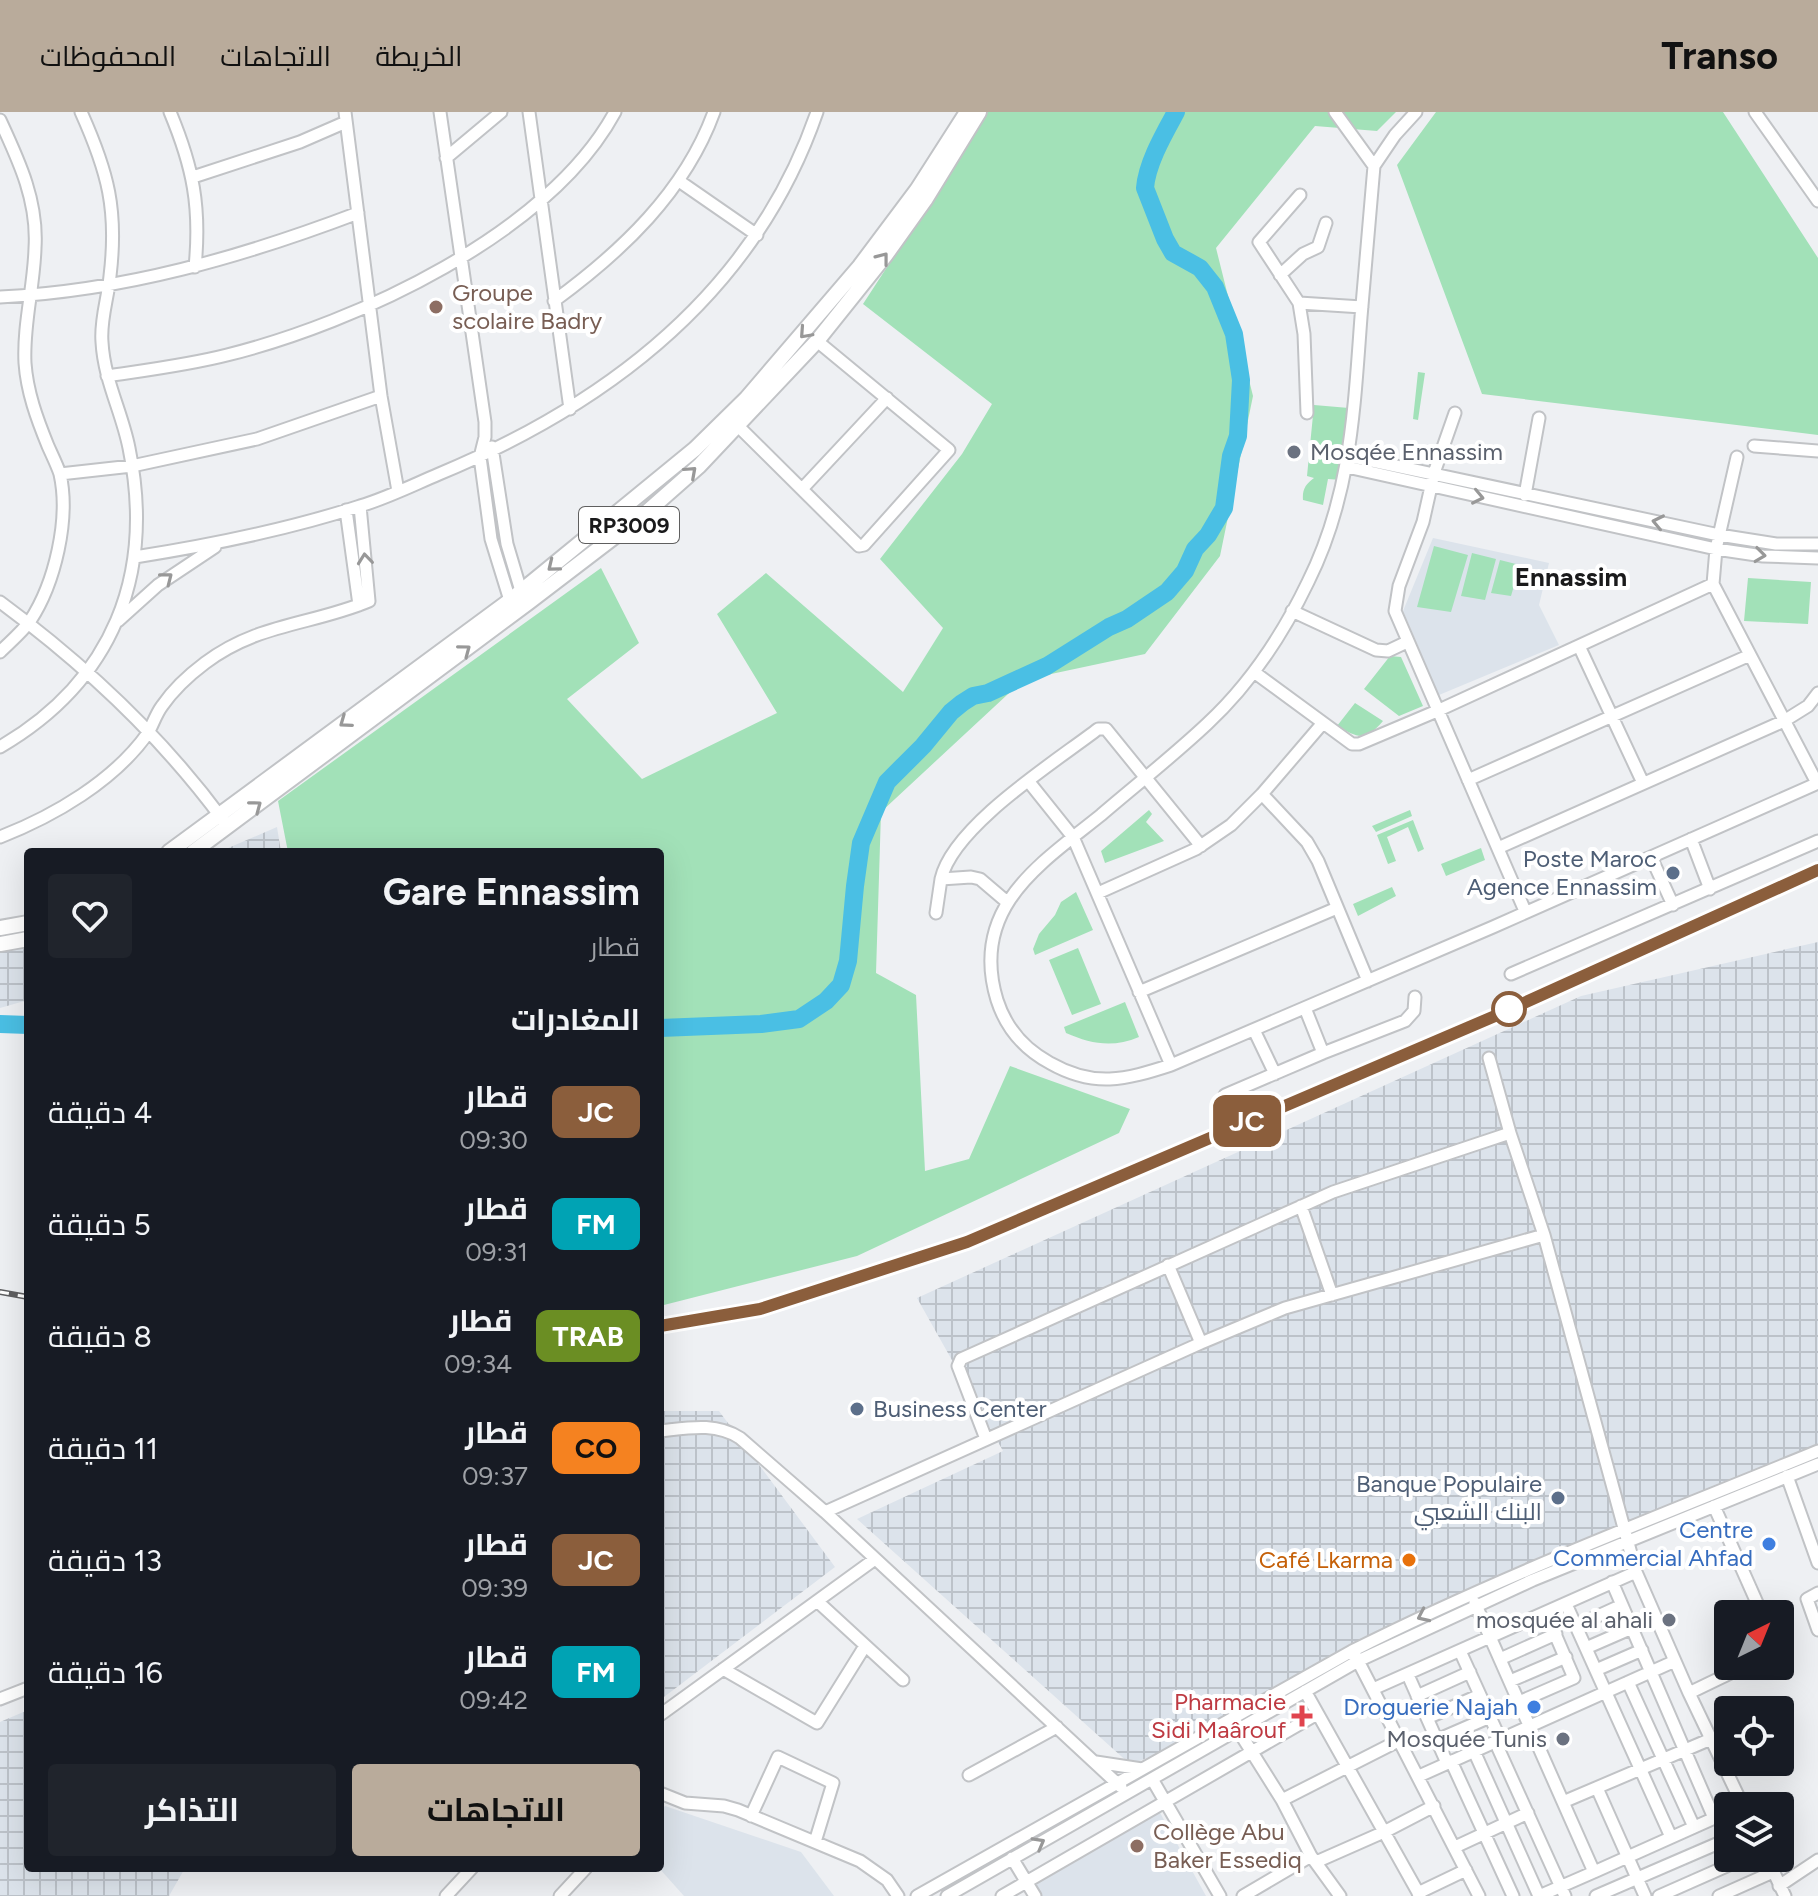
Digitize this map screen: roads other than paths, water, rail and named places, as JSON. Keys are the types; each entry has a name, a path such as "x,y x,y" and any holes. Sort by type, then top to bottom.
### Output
{"main road":[{"name":"RP3009","path":"525,597 678,465 746,399 860,266 917,190 967,112"},
{"name":"RP3009","path":"176,848 223,822 525,597 648,511 738,426 817,341 909,225 979,112"},
{"name":"RP3009","path":"197,848 223,822"},
{"path":"0,928 24,924"},
{"path":"0,944 24,940"}],"street":[{"path":"0,747 49,715 89,672 117,623 135,557 137,511 129,446 107,376 102,341 103,314 110,285 113,215 109,187 97,147 81,112"},
{"path":"170,112 193,177 198,224 195,267"},
{"path":"440,112 485,437 480,457 493,551 512,607"},
{"path":"446,158 501,112"},
{"path":"529,112 570,409"},
{"path":"107,376 227,356 281,339 405,289 462,259 540,200 587,151 615,112"},
{"path":"554,301 617,251 679,181 714,112"},
{"path":"135,557 223,543 360,506 480,457 570,409 649,352 691,313 757,235 789,182 817,112"},
{"path":"1335,112 1374,166"},
{"path":"1416,112 1395,135 1374,166 1348,462 1321,552 1292,611 1254,672 1208,724 1032,871 1007,902 993,941 994,989 1010,1029 1023,1044 1054,1066 1088,1079 1135,1077 1171,1065 1368,981 1817,783 1713,584 1716,549 1737,457"},
{"path":"1755,112 1818,201"},
{"path":"193,177 300,142 345,117 381,396 398,491"},
{"path":"0,120 25,173 31,198 36,245 24,347 26,378 35,413 60,474 62,513 55,564 43,596 29,623 0,652"},
{"path":"679,181 757,235"},
{"path":"1300,195 1259,242 1299,303 1304,334 1307,413"},
{"path":"0,297 110,285 195,267 287,240 358,213"},
{"path":"1280,275 1303,254 1318,247 1326,223"},
{"path":"1299,303 1362,307"},
{"path":"738,426 859,546 864,545 949,450 817,341"},
{"path":"60,474 132,466 257,439 381,396"},
{"path":"802,489 887,398"},
{"path":"1455,413 1434,473 1423,522 1395,599 1395,611 1525,911"},
{"path":"1525,495 1539,418"},
{"path":"485,437 494,450 507,544 525,597"},
{"path":"1754,446 1818,451"},
{"path":"1348,462 1434,473 1719,535 1776,544 1818,544"},
{"path":"1348,462 1432,487 1716,549 1763,556 1818,558"},
{"path":"0,837 37,821 81,795 113,769 148,732 161,707 180,685 230,646 277,626 359,605 369,599 360,506"},
{"path":"346,510 359,605"},
{"path":"117,623 169,576 223,543"},
{"path":"1254,672 1345,741 1359,744 1713,584"},
{"path":"0,602 89,672 148,732 223,822"},
{"path":"1292,611 1376,650 1388,651 1407,642"},
{"path":"1579,646 1643,783"},
{"path":"1468,780 1750,655"},
{"path":"1498,848 1784,721 1808,706 1818,693"},
{"path":"1098,893 1201,846 1231,825 1322,724"},
{"path":"936,913 945,866 972,827 1102,728 1106,729 1201,846"},
{"path":"1029,782 1073,837 1171,1065"},
{"path":"1262,794 1307,842 1318,861 1368,981"},
{"path":"1691,839 1710,889"},
{"path":"1511,974 1818,841"},
{"path":"1651,857 1673,905"},
{"path":"941,879 980,879 1007,902"},
{"path":"1139,992 1337,908"},
{"path":"1225,1095 1405,1021 1414,1011 1415,997"},
{"path":"1305,1008 1323,1053"},
{"path":"1254,1030 1275,1074"},
{"path":"1489,1058 1544,1235 1636,1572 1736,1792"},
{"path":"986,1439 958,1366 961,1359 1366,1179 1510,1133"},
{"path":"1301,1206 1332,1295"},
{"path":"825,1512 1285,1308 1544,1235"},
{"path":"1168,1265 1201,1343"},
{"path":"664,1431 703,1427 730,1432 825,1512 1127,1793"},
{"path":"1625,1536 1714,1506 1816,1462"},
{"path":"917,1896 1142,1769 1355,1656 1474,1600 1625,1536 1816,1462"},
{"path":"1787,1476 1818,1563"},
{"path":"1714,1506 1756,1600"},
{"path":"664,1712 875,1559"},
{"path":"1373,1689 1636,1572"},
{"path":"1474,1751 1539,1896 1562,1891 1594,1872 1714,1818 1612,1582"},
{"path":"1818,1593 1807,1598 1818,1630"},
{"path":"1474,1600 1594,1872"},
{"path":"817,1601 903,1680"},
{"path":"1566,1604 1671,1837"},
{"path":"1576,1626 1622,1605"},
{"path":"1519,1702 1574,1676 1546,1613"},
{"path":"1586,1648 1632,1628"},
{"path":"1500,1659 1556,1634"},
{"path":"723,1669 817,1723 865,1646"},
{"path":"1596,1670 1642,1650"},
{"path":"1460,1651 1490,1717 1498,1748 1562,1891"},
{"path":"1355,1656 1479,1896"},
{"path":"947,1896 1305,1691 1355,1656"},
{"path":"1510,1681 1566,1657"},
{"path":"1419,1776 1675,1661"},
{"path":"1417,1696 1470,1672"},
{"path":"1408,1675 1513,1896"},
{"path":"1689,1693 1716,1680"},
{"path":"1628,1682 1694,1827"},
{"path":"0,1699 24,1690"},
{"path":"1305,1691 1419,1894 1466,1870"},
{"path":"1427,1718 1480,1695"},
{"path":"1002,1896 1317,1714"},
{"path":"1437,1740 1490,1717"},
{"path":"969,1775 1057,1727"},
{"path":"1238,1730 1314,1859 1340,1896"},
{"path":"1563,1802 1711,1739"},
{"path":"1282,1800 1400,1740"},
{"path":"751,1816 778,1757 833,1783 815,1842"},
{"path":"1095,1762 1142,1769"},
{"path":"1152,1779 1220,1896"},
{"path":"1597,1788 1645,1896"},
{"path":"664,1795 685,1803 724,1806 860,1861 876,1871 898,1896"},
{"path":"1243,1896 1314,1859 1384,1832 1434,1806"},
{"path":"1455,1847 1528,1813"},
{"path":"1596,1896 1714,1845"},
{"path":"1012,1858 1035,1896"},
{"path":"1719,1896 1773,1872 1782,1891 1818,1860"},
{"path":"446,1896 468,1872"},
{"path":"560,1896 582,1872"},
{"path":"1659,1896 1714,1872"}],"waterway":[{"path":"664,1028 761,1024 799,1019 826,1001 841,985 848,961 861,843 887,782 962,703 1047,666 1167,592 1185,571 1195,549 1208,535 1224,508 1231,456 1238,436 1241,380 1234,334 1215,287 1200,268 1173,253 1145,188 1161,139 1176,112"},
{"path":"0,1024 24,1025"}],"railway":[{"path":"664,1325 760,1309 967,1242 1495,1016 1818,870"},
{"path":"0,1292 24,1296"}],"train":[{"name":"JC","path":"664,1325 760,1309 967,1242 1495,1016 1818,870"}],"place":[{"name":"Groupe scolaire Badry","path":"436,307"},
{"name":"Mosqée Ennassim","path":"1294,452"},
{"name":"Poste Maroc Agence Ennassim","path":"1673,873"},
{"name":"Business Center","path":"857,1409"},
{"name":"Banque Populaire البنك الشعبي","path":"1558,1498"},
{"name":"Centre Commercial Ahfad","path":"1769,1544"},
{"name":"Café Lkarma","path":"1409,1560"},
{"name":"mosquée al ahali","path":"1669,1620"},
{"name":"Droguerie Najah","path":"1534,1707"},
{"name":"Pharmacie Sidi Maârouf","path":"1302,1716"},
{"name":"Mosquée Tunis","path":"1563,1739"},
{"name":"Collège Abu Baker Essediq","path":"1137,1846"}],"district":[{"name":"Ennassim","path":"1571,577"}]}
